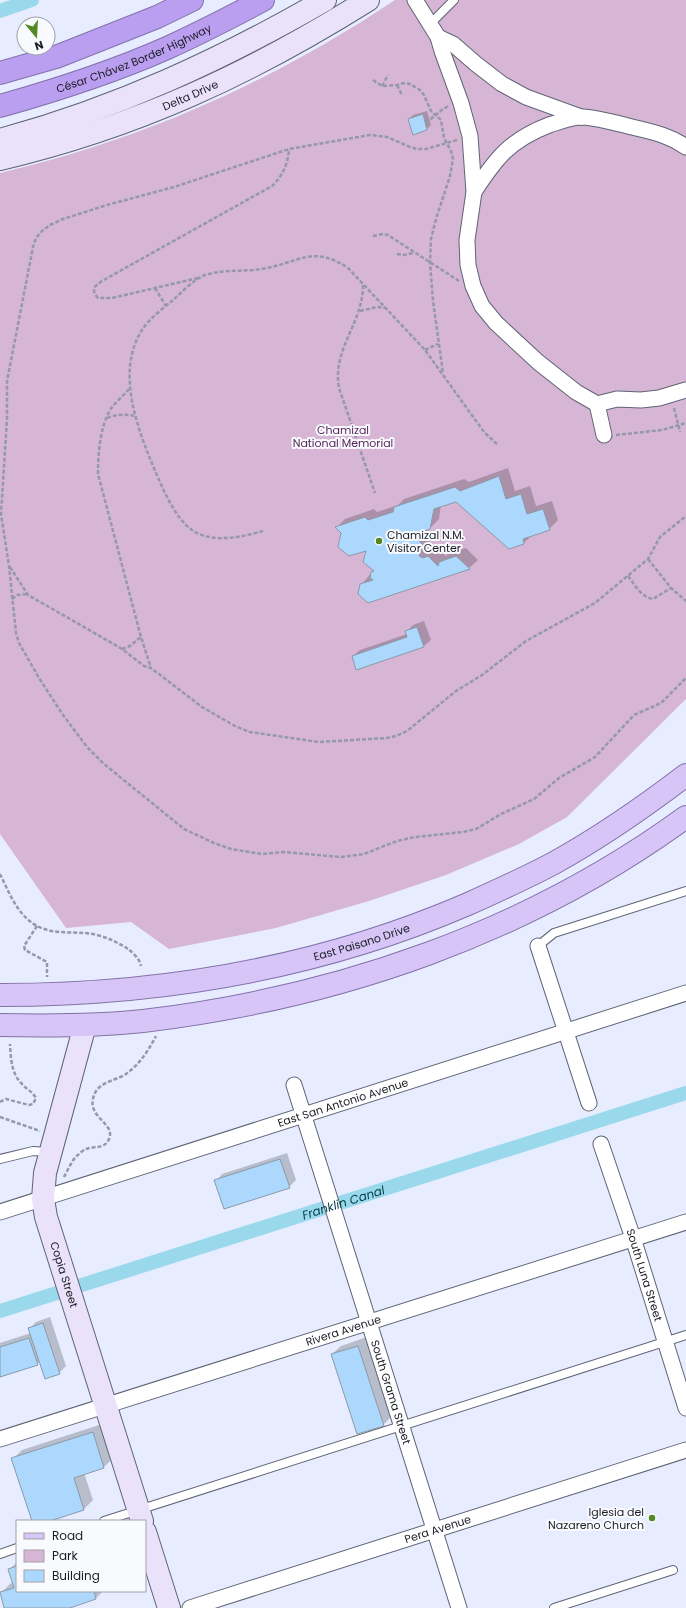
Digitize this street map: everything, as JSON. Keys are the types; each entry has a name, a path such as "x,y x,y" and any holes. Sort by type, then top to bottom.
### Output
{"highway":[{"path":"0,73 56,57 157,17 192,0"},
{"name":"César Chávez Border Highway","path":"0,106 54,91 120,67 166,48 263,0"}],"main road":[{"name":"Delta Drive","path":"0,140 80,116 160,85 225,55 325,0"},
{"name":"Delta Drive","path":"0,159 78,139 128,122 184,99 290,47 368,0"},
{"name":"East Paisano Drive","path":"1,995 96,993 152,988 246,973 352,947 428,921 507,887 553,864 639,811 686,775"},
{"path":"4,1032 141,1021 213,1011 257,1003 330,986 403,963 490,929 551,900 596,876 686,817"},
{"path":"85,1025 91,1010 97,1006 108,1002 134,1000 152,988"},
{"name":"Copia Street","path":"85,1025 50,1152 45,1173 43,1199 46,1217 140,1516"},
{"path":"146,1535 169,1608"}],"street":[{"path":"415,0 431,23 438,37 461,102 470,136 474,192 467,240 468,265 473,286 482,306 496,323 538,362 576,392 597,404 617,399 641,400 670,396 686,390"},
{"path":"438,37 453,44 502,84 526,97 581,117 614,122 682,141"},
{"path":"474,192 496,159 512,144 534,131 558,122 581,117"},
{"path":"597,404 604,435"},
{"path":"538,946 589,1103"},
{"name":"East San Antonio Avenue","path":"0,1212 686,993"},
{"name":"South Grama Street","path":"294,1085 459,1608"},
{"name":"South Luna Street","path":"601,1144 633,1238 686,1408"},
{"name":"Rivera Avenue","path":"0,1439 686,1222"},
{"name":"Pera Avenue","path":"190,1608 686,1450"}],"lane":[{"path":"431,23 454,0"},
{"path":"538,946 554,933 686,891"},
{"path":"0,1159 33,1151 50,1152"},
{"path":"111,1520 140,1516 401,1426 686,1335"},
{"path":"0,1554 16,1548"},
{"path":"554,1608 673,1570"}],"path":[{"path":"382,86 388,75"},
{"path":"373,80 382,86 404,83 410,84 420,90 424,95 431,111 441,120 446,143 451,151 453,166 431,239 430,263 438,344 444,374"},
{"path":"397,85 402,95"},
{"path":"425,122 442,109 461,102"},
{"path":"470,136 426,149 417,149 386,137 370,135 289,149 174,187 107,205 63,219 50,225 36,238 7,381 7,419 1,514 9,566 16,633 19,643 43,684 87,747 104,764 184,829 214,843 247,853 262,854 283,852 324,856 350,856 364,854 397,841 415,836 463,832 476,829 501,814 534,800 559,778 595,757 634,715 661,703 686,678"},
{"path":"289,149 287,164 278,181 272,186 102,281 96,285 94,293 98,298 104,298 155,288 219,272 264,269 308,257 325,256 348,268 425,350 444,374 484,432 497,444"},
{"path":"373,236 383,234 388,235 413,253 466,286 473,286"},
{"path":"397,254 404,255 413,253"},
{"path":"198,278 166,306 142,330 136,343 132,360 130,389 134,416 158,478 176,512 187,526 204,535 220,538 242,537 263,531"},
{"path":"363,284 360,311 340,354 337,378 339,388 375,493"},
{"path":"155,288 166,306"},
{"path":"360,311 377,307 386,308"},
{"path":"425,350 438,344"},
{"path":"130,389 112,407 107,418 98,458 98,474 140,637 151,668"},
{"path":"670,396 680,432"},
{"path":"107,418 114,415 126,414 134,416"},
{"path":"604,435 639,433 686,423"},
{"path":"9,566 28,594 122,649 144,666 151,668 202,707 235,726 250,732 319,742 387,738 407,731 456,691 482,675 526,641 595,603 648,559 660,537 686,516"},
{"path":"648,559 671,588 686,602"},
{"path":"628,576 642,594 653,600 671,588"},
{"path":"12,600 17,595 28,594"},
{"path":"122,649 130,646 140,637"},
{"path":"0,874 15,905 37,926 58,932 96,935 111,939 132,952 140,962 141,966"},
{"path":"37,926 24,946 25,950 47,962 47,979"},
{"path":"0,1102 6,1099 29,1105 33,1104 36,1098 33,1093 22,1085 14,1074 4,1032"},
{"path":"66,1191 63,1178 77,1155 87,1149 104,1145 109,1140 110,1132 106,1123 93,1111 93,1100 96,1092 102,1085 125,1074 141,1061 156,1036"},
{"path":"0,1117 42,1132"}],"green space":[{"name":"Chamizal National Memorial","path":"395,0 686,0 686,699 567,817 519,844 446,875 369,901 276,928 169,949 131,922 66,928 0,834 0,173 105,143 156,125 205,104 254,82 302,57 349,30"}],"building":[{"path":"423,114 427,130 413,135 408,119"},
{"name":"Chamizal N.M. Visitor Center","path":"499,476 506,499 521,494 527,514 543,509 550,530 523,539 524,544 509,549 456,502 434,509 430,529 413,535 423,545 419,556 423,558 428,556 438,566 439,562 456,556 470,569 368,603 358,594 360,584 373,580 370,578 371,572 374,571 363,562 366,551 349,556 338,547 341,533 335,527 365,517 368,520 393,512 394,507 455,487 460,491"},
{"path":"417,627 424,647 356,670 352,656 407,637 405,631"},
{"path":"280,1159 290,1188 224,1209 214,1180"},
{"path":"43,1323 60,1374 45,1379 28,1328"},
{"path":"29,1338 38,1365 0,1377 0,1347"},
{"path":"358,1346 384,1426 357,1434 331,1354"},
{"path":"93,1432 104,1468 74,1478 84,1510 53,1520 32,1520 11,1458"},
{"path":"16,1566 16,1592 94,1592 96,1599 70,1608 4,1608 0,1592 14,1588 8,1569"}],"waterway":[{"path":"0,11 32,0"},
{"name":"Franklin Canal","path":"0,1311 686,1093"}],"place":[{"name":"Chamizal N.M. Visitor Center","path":"379,541"},
{"name":"Iglesia del Nazareno Church","path":"652,1518"}]}
